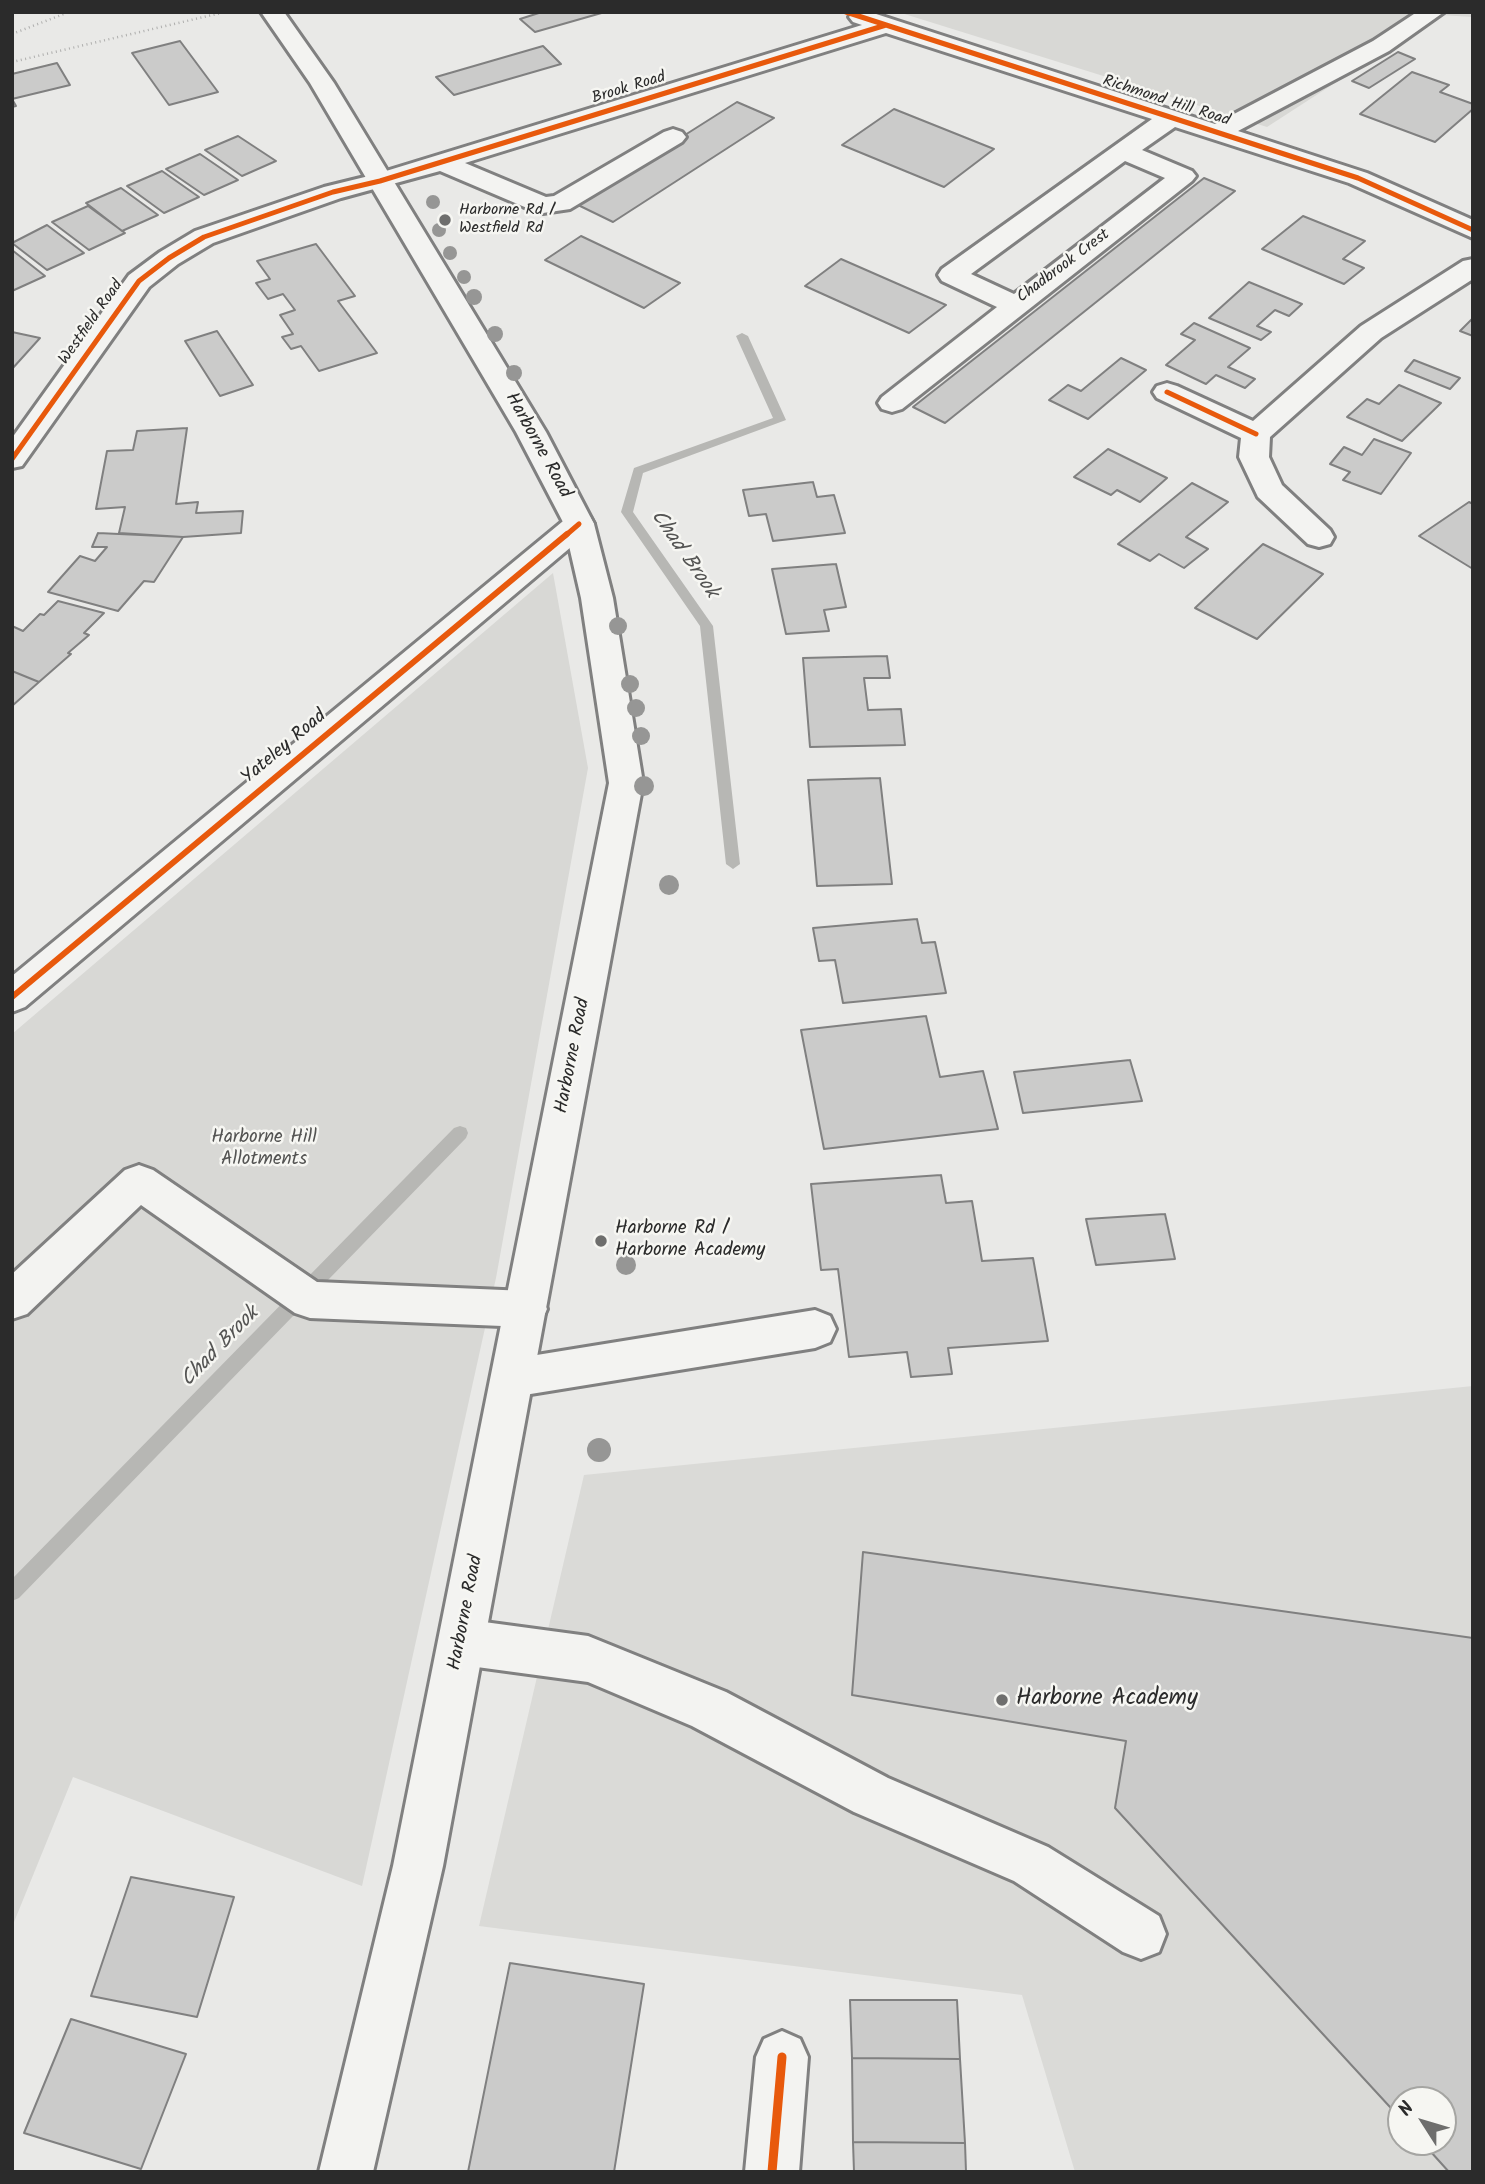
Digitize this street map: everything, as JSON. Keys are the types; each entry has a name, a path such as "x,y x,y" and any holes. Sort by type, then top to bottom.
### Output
{"street":[{"name":"Harborne Road","path":"272,12 322,83 531,432 579,524 597,598 626,783 418,1866 346,2172"},
{"name":"Richmond Hill Road","path":"846,12 1358,178 1473,230"},
{"path":"1216,133 1381,46 1433,12"},
{"name":"Brook Road","path":"380,181 886,25"},
{"name":"Chadbrook Crest","path":"1123,151 1183,176 1016,306 952,275 1123,151 1171,118"},
{"path":"441,162 542,205 552,204 561,203 673,137"},
{"name":"Westfield Road","path":"12,459 25,422 139,281 169,258 217,233 333,191 380,181"},
{"path":"1319,537 1269,491 1254,457 1256,434 1371,331 1473,267"},
{"path":"892,403 1016,306"},
{"path":"1167,392 1256,434"},
{"name":"Yateley Road","path":"12,997 579,524"},
{"path":"12,1301 139,1182 310,1300 526,1309"},
{"path":"512,1378 815,1329"},
{"path":"462,1643 588,1659 709,1709 871,1795 1031,1864 1141,1934"},
{"path":"772,2172 782,2057"}],"path":[{"path":"12,34 69,12"},
{"path":"12,62 225,12"}],"shaded area":[{"name":"Harborne Academy","path":"1473,1386 1473,2172 1075,2172 1022,1995 479,1926 584,1475"}],"green space":[{"path":"898,12 1473,12 1473,17 1440,15 1267,127"},
{"name":"Harborne Hill Allotments","path":"553,573 588,768 496,1278 362,1886 73,1777 12,1927 12,1034"}],"building":[{"path":"542,12 605,12 535,32 520,19"},
{"path":"180,41 218,92 169,105 132,53"},
{"path":"543,46 561,64 454,95 436,77"},
{"path":"1398,52 1415,59 1369,88 1352,81"},
{"path":"57,63 70,85 12,99 12,74"},
{"path":"1412,72 1449,85 1440,92 1473,104 1473,109 1435,142 1360,114"},
{"path":"737,102 774,118 613,222 576,204"},
{"path":"894,109 994,149 944,187 842,145"},
{"path":"238,136 276,161 242,176 205,150"},
{"path":"200,154 238,180 204,195 166,169"},
{"path":"162,171 199,197 164,213 127,186"},
{"path":"1204,178 1235,191 945,423 913,407"},
{"path":"121,188 158,215 122,231 86,203"},
{"path":"88,206 125,233 89,250 52,222"},
{"path":"1303,216 1365,241 1343,259 1364,268 1344,284 1262,249"},
{"path":"47,225 84,253 47,270 12,243"},
{"path":"581,236 680,283 644,308 545,260"},
{"path":"316,244 355,296 338,301 377,353 319,371 301,346 291,349 282,337 293,334 280,315 295,310 283,294 268,299 256,283 270,279 257,261"},
{"path":"12,250 45,276 12,291"},
{"path":"841,259 946,305 909,333 805,286"},
{"path":"1249,282 1302,304 1289,316 1275,310 1257,326 1271,332 1261,340 1209,318"},
{"path":"1473,318 1473,336 1460,331"},
{"path":"1194,323 1250,348 1228,367 1255,379 1245,388 1216,375 1206,384 1166,365 1195,340 1181,334"},
{"path":"217,331 253,385 220,396 185,341"},
{"path":"12,332 40,338 12,369"},
{"path":"1121,358 1146,370 1088,419 1049,400 1068,385 1081,391"},
{"path":"1414,360 1460,378 1450,389 1405,371"},
{"path":"1399,385 1441,403 1402,441 1347,417 1367,399 1379,404"},
{"path":"187,428 176,504 198,502 196,513 243,511 241,533 183,537 119,533 125,507 96,509 107,451 133,450 137,431"},
{"path":"1374,439 1411,453 1381,494 1343,480 1350,472 1330,464 1344,447 1362,455"},
{"path":"1108,449 1167,478 1140,502 1117,490 1111,495 1074,477"},
{"path":"813,482 817,497 834,495 845,533 773,541 766,514 749,516 743,490"},
{"path":"1192,483 1228,502 1186,537 1208,549 1184,568 1159,554 1150,561 1118,544"},
{"path":"1469,502 1473,504 1473,569 1419,536"},
{"path":"98,533 183,537 154,582 144,581 118,611 48,592 80,556 95,561 107,547 92,547"},
{"path":"1263,544 1323,574 1257,639 1195,608"},
{"path":"836,564 846,607 824,610 829,631 786,634 772,569"},
{"path":"58,601 104,613 84,633 89,635 39,682 12,671 12,626 23,631"},
{"path":"887,656 890,678 864,678 868,710 901,709 905,745 810,747 803,658"},
{"path":"12,671 39,682 12,706"},
{"path":"880,778 892,884 817,886 808,780"},
{"path":"917,919 922,943 935,942 946,993 843,1003 835,960 819,961 813,928"},
{"path":"926,1016 940,1077 983,1071 998,1129 824,1149 801,1030"},
{"path":"1130,1060 1142,1101 1023,1113 1014,1072"},
{"path":"941,1175 946,1203 972,1201 982,1261 1033,1258 1048,1341 948,1348 952,1374 911,1377 907,1352 849,1357 838,1269 821,1270 811,1184"},
{"path":"1165,1214 1175,1259 1096,1265 1086,1219"},
{"path":"863,1552 1473,1638 1473,2172 1449,2172 1435,2156 1457,2156 1457,2086 1387,2086 1387,2104 1115,1808 1126,1741 852,1695"},
{"path":"131,1877 234,1897 197,2017 91,1996"},
{"path":"510,1963 644,1984 614,2172 468,2172"},
{"path":"850,2000 957,2000 960,2059 852,2058"},
{"path":"71,2019 186,2054 141,2169 24,2133"},
{"path":"852,2058 960,2059 965,2143 853,2142"},
{"path":"853,2142 965,2143 966,2172 854,2172"}],"waterway":[{"name":"Chad Brook","path":"733,864 706,626 627,512 638,471 780,420 742,336"},
{"name":"Chad Brook","path":"12,1592 460,1133"}],"cycle path":[{"path":"846,12 1358,178 1473,230"},
{"path":"12,459 139,281 169,258 204,237 333,192 380,181 886,25"},
{"path":"1167,392 1256,434"},
{"path":"12,997 579,524"},
{"path":"772,2172 782,2057"}],"place":[{"name":"Harborne Rd / Westfield Rd","path":"445,220"},
{"name":"Harborne Rd / Harborne Academy","path":"601,1241"},
{"name":"Harborne Academy","path":"1002,1700"}]}
